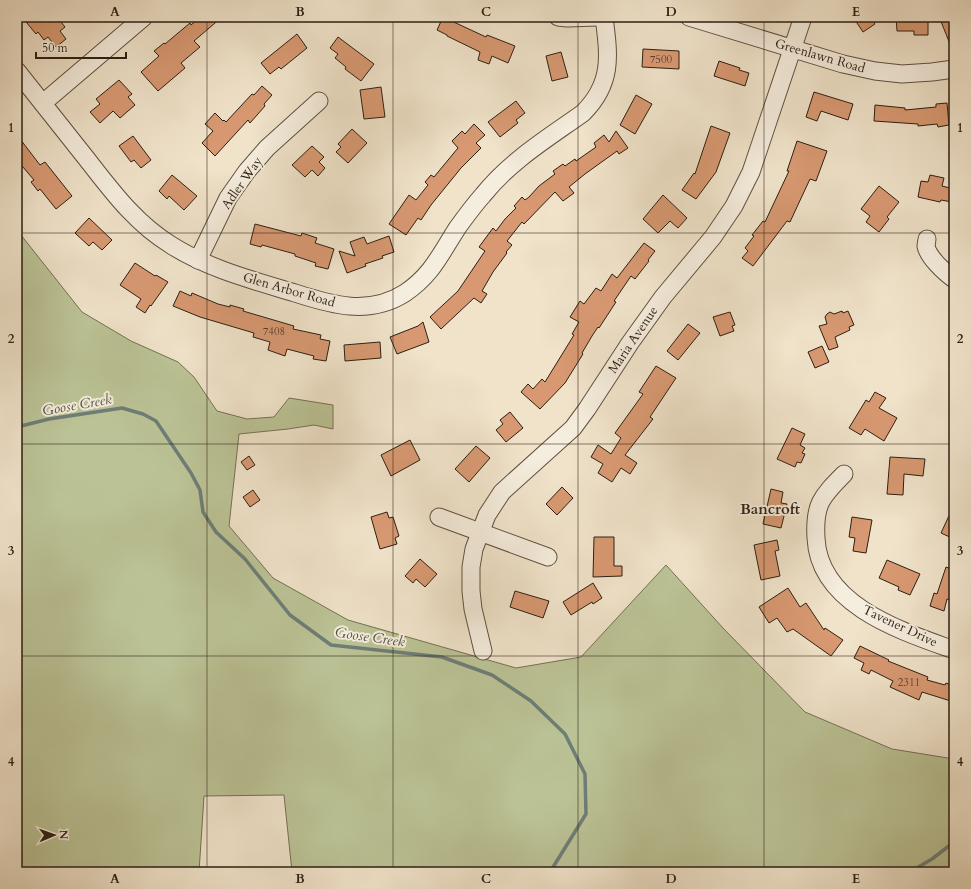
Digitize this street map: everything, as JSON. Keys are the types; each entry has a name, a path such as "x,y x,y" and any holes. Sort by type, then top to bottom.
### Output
{"street":[{"path":"43,104 144,17"},
{"path":"558,17 598,17"},
{"name":"Glen Arbor Road","path":"17,71 123,205 149,229 170,245 216,269 320,301 339,306 373,305 404,293 419,282 432,270 467,215 483,194 505,171 533,148 583,113 590,106 602,87 607,69 608,58 604,17"},
{"name":"Greenlawn Road","path":"689,17 843,64 875,71 902,74 954,69"},
{"name":"Maria Avenue","path":"483,651 473,609 471,567 474,550 487,514 502,492 520,474 550,450 588,409 630,343 659,303 713,237 734,206 752,172 803,17"},
{"name":"Adler Way","path":"198,260 228,198 247,171 267,148 319,101"},
{"path":"927,239 926,246 931,254 943,269 954,279"},
{"name":"Tavener Drive","path":"844,474 826,492 820,501 816,516 815,526 817,551 821,564 828,577 839,591 850,600 881,620 918,637 954,650"},
{"path":"439,517 548,557"}],"green space":[{"path":"17,230 82,312 131,341 178,362 194,377 217,411 247,419 274,417 289,398 333,405 333,429 314,425 239,434 229,526 273,578 348,620 516,668 581,657 666,565 723,628 805,712 892,749 954,759 954,872 292,872 284,795 204,796 199,872 17,872"}],"building":[{"path":"22,17 57,17 65,27 60,31 66,39 56,47 48,37 44,40 38,32 36,34"},
{"path":"200,17 222,17 194,41 200,47 181,63 185,68 158,91 141,72 159,56 154,51"},
{"path":"443,17 486,37 487,35 515,46 508,63 492,56 489,64 478,60 480,52 437,30"},
{"path":"853,17 870,17 875,24 863,32"},
{"path":"896,17 928,17 928,35 914,35 914,31 897,31"},
{"path":"945,17 954,17 954,54 940,19"},
{"path":"297,34 307,48 281,69 279,67 270,74 261,63"},
{"path":"338,37 374,64 361,81 345,69 346,67 335,58 338,54 330,48"},
{"path":"643,49 679,51 679,69 642,67"},
{"path":"561,52 568,77 552,81 546,56"},
{"path":"719,61 740,68 739,70 749,73 745,86 714,76"},
{"path":"119,80 132,94 128,97 135,105 120,118 113,111 100,123 90,112 100,104 96,99"},
{"path":"262,86 272,95 264,104 265,106 250,123 248,120 215,156 202,143 213,131 205,124 215,113 226,122 252,94 254,95"},
{"path":"381,87 385,117 364,119 360,90"},
{"path":"814,92 853,104 848,120 821,111 817,121 806,117"},
{"path":"636,95 652,104 635,134 620,125"},
{"path":"516,101 525,113 516,120 518,123 500,137 488,122"},
{"path":"947,103 949,125 938,127 937,124 918,126 918,124 874,121 875,105 905,108 905,110 936,107 936,104"},
{"path":"474,124 485,135 476,143 481,148 461,168 431,205 421,220 418,218 406,235 389,224 409,195 416,200 428,185 425,182 431,175 434,177 458,148 452,141 462,131 465,134"},
{"path":"711,126 730,133 716,172 696,199 682,190 694,173 695,174"},
{"path":"352,129 367,143 348,163 336,152 341,147 338,144"},
{"path":"616,131 628,148 619,154 617,151 569,187 574,193 563,201 555,192 524,224 522,222 507,241 512,245 506,252 507,253 493,272 482,291 487,294 481,303 474,298 441,329 430,317 458,291 485,251 479,247 493,228 496,231 516,208 514,206 522,197 525,200 529,197 539,186 555,174 553,171 563,164 565,166 575,159 576,161 596,147 594,143 604,135 609,142"},
{"path":"17,135 40,165 45,162 72,196 56,209 40,189 38,191 31,182 34,180 17,160"},
{"path":"133,136 151,160 141,168 134,160 131,162 119,146"},
{"path":"797,141 827,151 816,181 810,179 790,222 787,221 753,266 742,258 748,251 745,248 754,236 752,235 763,221 765,222 789,171 787,171"},
{"path":"312,146 324,157 319,162 325,168 318,176 312,170 305,177 292,165"},
{"path":"172,175 197,196 184,210 169,196 167,199 159,191"},
{"path":"930,175 944,178 942,186 954,189 952,202 941,200 940,202 918,197 921,181 928,182"},
{"path":"879,186 899,202 887,217 889,219 879,232 866,222 870,216 861,209"},
{"path":"663,195 687,218 678,228 670,221 658,233 643,219"},
{"path":"89,218 112,240 102,250 93,242 89,246 75,233"},
{"path":"255,224 301,236 302,233 317,238 315,243 334,249 328,269 315,266 316,263 295,256 295,254 262,245 261,247 250,244"},
{"path":"389,236 394,252 382,256 383,258 365,264 366,266 347,273 339,251 355,256 350,242 364,237 367,244"},
{"path":"644,243 655,251 648,260 649,261 635,279 631,276 614,301 616,302 592,336 565,383 540,409 521,392 528,384 533,389 542,379 545,382 574,335 572,334 579,322 570,317 580,301 584,304 596,288 601,291 612,274 617,278"},
{"path":"135,263 155,276 156,275 168,282 145,313 136,307 141,299 120,285"},
{"path":"180,291 191,296 192,293 218,304 230,307 230,305 244,309 243,311 294,326 293,329 321,335 320,339 330,341 326,361 313,359 314,356 287,349 285,356 268,350 270,342 253,337 254,333 200,317 173,306"},
{"path":"842,311 843,313 848,311 854,325 849,327 850,330 835,337 838,347 829,350 819,326 827,324 825,317 830,312 834,314"},
{"path":"730,312 735,325 732,326 734,331 720,336 713,317"},
{"path":"423,322 429,342 397,354 390,337 418,326"},
{"path":"688,324 700,333 678,360 667,351"},
{"path":"380,342 381,358 345,361 344,345"},
{"path":"822,346 829,362 815,368 808,352"},
{"path":"656,366 676,378 650,417 653,419 625,455 637,463 630,474 621,468 612,482 598,473 603,464 591,457 598,445 611,454 621,438 615,433 643,394 639,392"},
{"path":"875,392 886,398 879,408 897,418 884,441 865,429 861,435 849,428 866,400 869,402"},
{"path":"510,412 523,428 506,442 496,430 503,424 500,420"},
{"path":"792,428 805,434 800,445 805,448 802,453 805,454 801,463 797,462 795,467 777,459"},
{"path":"410,440 420,460 391,476 381,455"},
{"path":"476,446 490,458 469,482 455,469"},
{"path":"249,456 255,465 247,470 241,462"},
{"path":"890,457 925,459 923,476 904,474 903,495 887,494"},
{"path":"562,487 573,498 557,515 546,504"},
{"path":"771,489 783,492 781,503 787,504 781,528 763,524"},
{"path":"253,490 260,500 250,507 243,497"},
{"path":"954,505 954,539 941,533"},
{"path":"387,512 389,518 393,517 399,536 395,538 397,544 380,549 371,517"},
{"path":"852,517 872,520 866,553 853,551 855,538 849,537"},
{"path":"594,537 614,537 614,566 622,566 622,576 593,577"},
{"path":"777,540 779,550 775,551 780,576 761,580 754,545"},
{"path":"420,559 437,574 425,587 416,579 413,583 405,576"},
{"path":"887,560 920,574 910,595 898,590 899,587 879,578"},
{"path":"946,567 954,570 954,595 952,601 947,599 944,611 930,606 934,593 937,594"},
{"path":"593,583 602,598 593,604 592,602 571,615 563,602"},
{"path":"788,588 800,607 806,603 824,630 825,628 843,640 831,656 793,629 787,632 777,618 769,623 759,607"},
{"path":"515,591 549,601 543,618 510,607"},
{"path":"860,646 889,660 888,661 928,677 927,680 954,686 954,702 922,692 919,700 890,687 893,681 871,670 869,674 861,670 864,663 854,658"}],"waterway":[{"name":"Goose Creek","path":"17,426 49,419 122,408 143,414 156,421 191,473 200,490 203,512 216,532 245,559 290,615 331,645 442,657 492,675 531,701 565,734 585,774 586,814 550,872"},
{"name":"Goose Creek","path":"910,872 932,859 954,842"}],"district":[{"name":"Bancroft","path":"770,509"}]}
